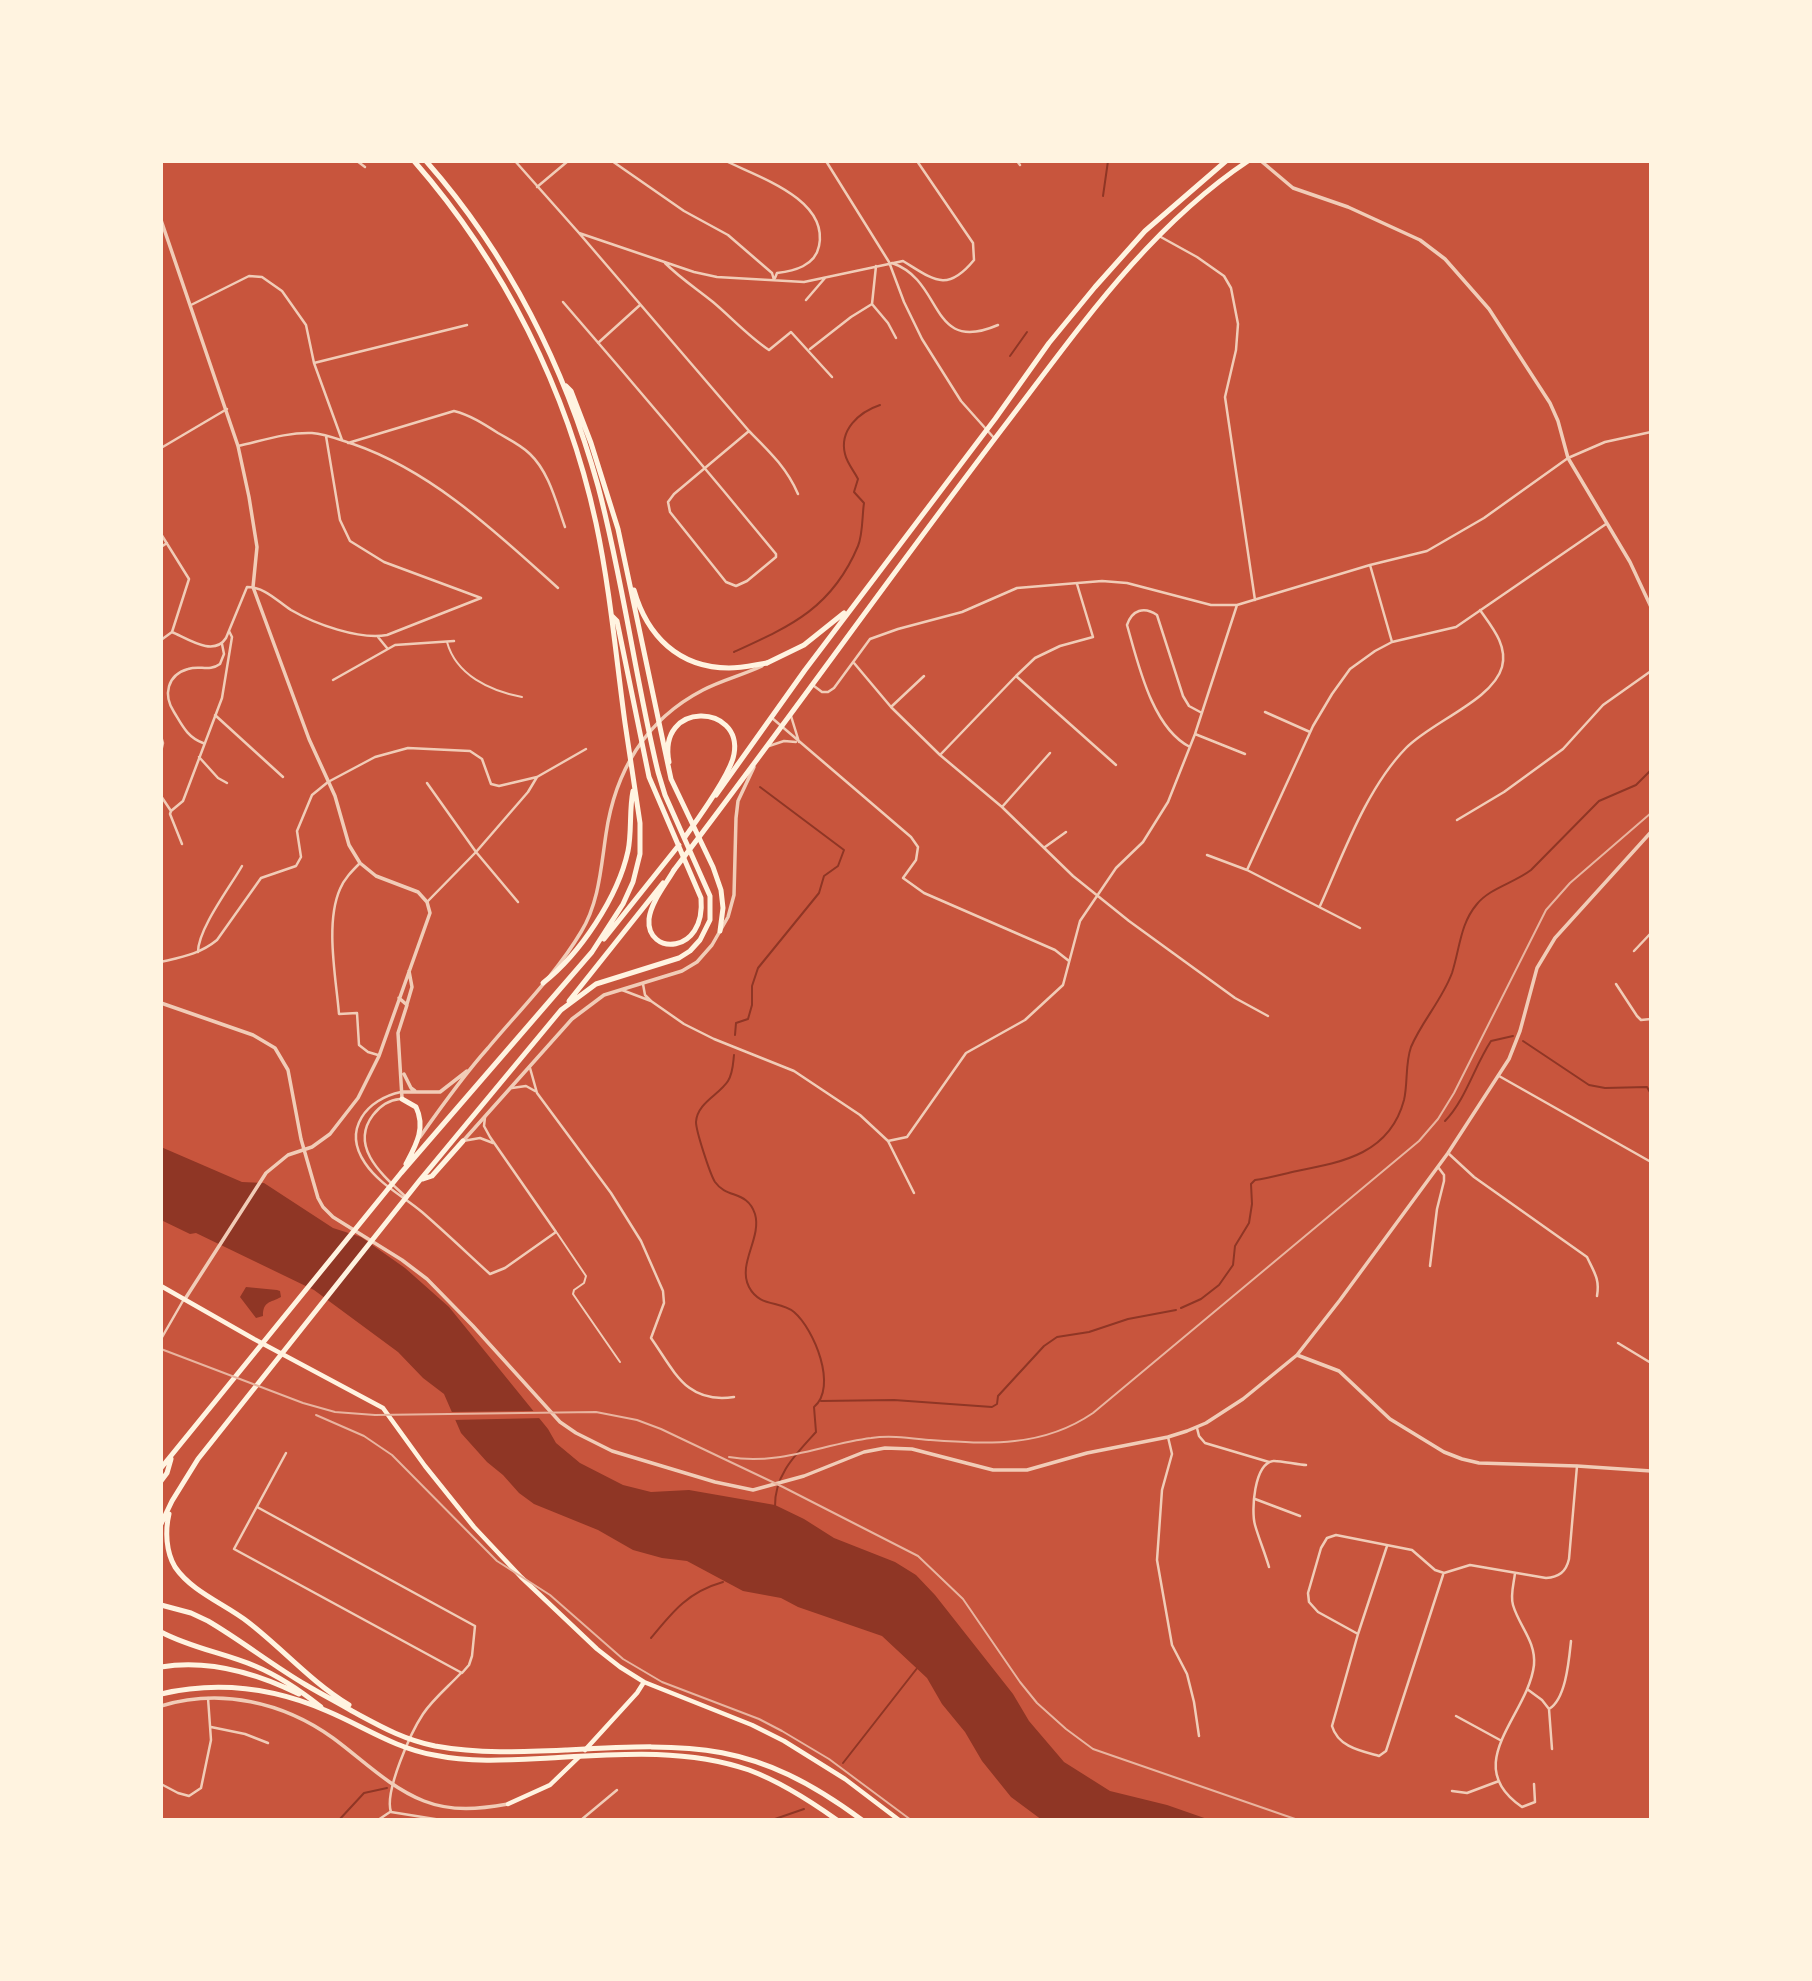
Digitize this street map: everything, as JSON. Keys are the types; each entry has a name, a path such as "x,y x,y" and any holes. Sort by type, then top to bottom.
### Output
{"main road":[{"path":"161,1468 401,1172 592,952 668,859 1049,343 1125,253 1170,208 1226,161"},
{"path":"161,1524 198,1459 420,1180 674,870 1106,294 1159,236 1231,172 1248,161"},
{"path":"413,163 461,220 528,329 560,402 596,524 612,615 640,824 637,868 623,904 592,952"},
{"path":"429,163 482,234 516,288 562,381 585,445 602,506 658,772 665,795 706,884 712,912 705,933 696,946 684,956 596,984 561,1010"},
{"path":"562,381 571,391 591,443 618,529 665,758 674,786 713,867 721,890 723,908 720,931"},
{"path":"627,571 645,619 672,652 697,663 723,668 767,663 790,653 818,636 854,604"},
{"path":"612,615 617,621 649,777 701,898 701,918 694,933 684,942 672,945 655,937 649,925 649,918 674,870"},
{"path":"674,786 667,750 672,732 680,723 695,716 719,720 731,734 734,755 728,771 702,815"},
{"path":"543,983 593,928 616,888 628,850 634,788"},
{"path":"401,1172 419,1139 419,1113 402,1096"},
{"path":"420,1180 432,1176 463,1141"},
{"path":"161,1286 383,1408 447,1494 502,1557 597,1649 644,1682 752,1725 784,1741 845,1779 900,1820"},
{"path":"161,1481 167,1473 172,1456"},
{"path":"172,1501 166,1526 168,1546 170,1557 186,1579 245,1619 313,1680 355,1712"},
{"path":"161,1605 208,1621 306,1685 386,1731 433,1745 475,1752 686,1746 729,1752 773,1766 808,1783 862,1820"},
{"path":"161,1632 256,1666 327,1711"},
{"path":"161,1667 194,1665 238,1671 269,1680 308,1697"},
{"path":"508,1804 538,1792 562,1776 644,1682"},
{"path":"161,1694 207,1687 250,1688 327,1711 394,1745 433,1755 491,1760 686,1756 749,1770 783,1785 836,1820"}],"street":[{"path":"357,161 365,167"},
{"path":"515,161 776,459 791,477 798,494"},
{"path":"537,187 568,161"},
{"path":"612,161 684,211 728,235 772,273 774,281"},
{"path":"726,161 799,199 811,211 819,225 820,244 817,254 796,271 777,274 774,281"},
{"path":"826,161 889,262 922,339 961,401 995,439"},
{"path":"579,233 717,277 804,282 903,261 934,279 948,281 962,275 974,260 973,243 916,161"},
{"path":"1261,161 1293,188 1348,206 1420,240 1445,258 1489,309 1527,365 1558,421 1568,458 1630,562 1651,607"},
{"path":"161,220 238,446 257,547 253,587 309,739 339,808 349,845 360,863 376,876 418,892 428,902 430,913 367,1084 337,1127 319,1142 278,1161 259,1181 161,1339"},
{"path":"1159,236 1224,276 1231,288 1238,324 1236,350 1225,397 1255,600"},
{"path":"663,261 682,281 715,303 733,322 769,349 791,332 832,377"},
{"path":"889,262 903,267 916,278 950,327 971,334 998,325"},
{"path":"876,266 872,304 888,323 896,338"},
{"path":"191,305 249,276 267,279 282,291 303,318 314,363 342,440"},
{"path":"806,300 825,278"},
{"path":"563,302 598,342 705,469 776,554 776,557 747,581 736,586 726,582 670,512 668,502 674,494 705,469 749,431"},
{"path":"809,350 872,304"},
{"path":"598,342 639,305"},
{"path":"314,363 467,325"},
{"path":"161,448 227,409"},
{"path":"348,443 454,411 463,413 482,422 529,453 552,488 565,527"},
{"path":"813,686 822,692 834,688 870,639 962,612 1017,589 1102,581 1127,583 1211,605 1237,605 1370,565 1427,551 1484,518 1568,458 1605,442 1651,432"},
{"path":"238,446 298,433 342,440 381,454 407,468 490,526 558,588"},
{"path":"172,632 203,645 215,647 222,643 247,587 265,591 291,610 326,627 377,636 387,635 481,598 384,562 350,541 340,520 326,436"},
{"path":"1247,870 1310,733 1350,669 1392,642 1456,627 1606,524"},
{"path":"161,534 189,579 172,632 161,640"},
{"path":"161,547 167,543"},
{"path":"1370,565 1392,642"},
{"path":"940,755 1035,658 1060,646 1093,637 1077,583"},
{"path":"888,1141 907,1137 966,1053 1025,1020 1062,987 1080,921 1116,869 1143,842 1168,802 1195,734 1237,605"},
{"path":"1190,747 1181,743 1153,707 1127,625 1135,612 1140,609 1151,610 1157,615 1183,696 1189,706 1202,713"},
{"path":"1320,906 1365,808 1395,762 1406,748 1431,726 1482,696 1502,668 1503,653 1496,633 1479,610"},
{"path":"171,810 183,801 215,715 227,676 232,638 229,631"},
{"path":"377,636 387,648"},
{"path":"332,680 395,645 454,641"},
{"path":"204,743 192,738 184,730 169,703 167,691 174,677 184,670 210,669 220,664 225,654 222,643"},
{"path":"853,662 891,707 940,755 1002,807 1096,895 1234,998 1268,1016"},
{"path":"419,1139 471,1068 543,983 580,934 596,894 609,816 618,783 635,749 666,715 703,690 767,663"},
{"path":"1457,820 1504,792 1563,749 1603,705 1651,671"},
{"path":"891,707 924,676"},
{"path":"1016,676 1116,765"},
{"path":"1265,712 1310,733"},
{"path":"215,715 282,777"},
{"path":"791,716 799,742"},
{"path":"772,718 911,837 918,847 916,860 903,878 924,893 1055,950 1070,961"},
{"path":"1195,734 1245,754"},
{"path":"161,736 161,752"},
{"path":"769,746 783,741 799,742"},
{"path":"161,962 198,953 217,940 261,878 298,864 300,857 297,838 301,820 312,795 328,782 374,757 408,748 470,751 482,760 491,784 499,786 537,777 586,749"},
{"path":"1002,807 1050,753"},
{"path":"198,756 218,778 227,783"},
{"path":"463,1141 572,1019 591,1003 619,989 671,975 691,966 703,956 728,917 734,895 738,801 759,758"},
{"path":"428,902 476,852 528,792 537,777"},
{"path":"427,783 476,852 518,902"},
{"path":"161,796 171,810 170,814 182,844"},
{"path":"1045,847 1066,832"},
{"path":"161,1003 253,1035 275,1048 288,1070 304,1148 318,1198 328,1212 427,1279 560,1422 576,1433 612,1451 641,1461 740,1489 767,1487 864,1452 885,1448 912,1449 993,1470 1017,1471 1197,1428 1243,1399 1297,1355 1438,1167 1499,1076 1520,1031 1537,968 1544,954 1555,938 1651,832"},
{"path":"1207,855 1247,870 1360,928"},
{"path":"360,863 341,886 334,906 336,985 340,1014 357,1013 359,1045 379,1056"},
{"path":"198,953 199,943 209,922 242,866"},
{"path":"1633,951 1651,933"},
{"path":"402,1096 398,1033 411,990 409,970"},
{"path":"644,982 643,989 651,1001"},
{"path":"1616,984 1641,1020 1651,1019"},
{"path":"619,989 651,1001 684,1024 714,1039 794,1071 860,1115 888,1141 914,1193"},
{"path":"399,998 405,1001 407,1006"},
{"path":"471,1068 440,1092 416,1092 391,1101 372,1116 364,1140 366,1150 378,1169 490,1274 505,1269 556,1232 484,1126 485,1117"},
{"path":"530,1068 537,1093 611,1193 641,1241 663,1291 664,1303 651,1338 682,1382 692,1391 715,1400 734,1397"},
{"path":"402,1071 416,1092"},
{"path":"1499,1076 1651,1162"},
{"path":"512,1088 526,1086 537,1093"},
{"path":"402,1096 379,1098 369,1106 358,1125 357,1143 364,1162 371,1170 422,1212"},
{"path":"463,1141 480,1138 490,1140 496,1145"},
{"path":"1448,1153 1474,1177 1587,1257 1598,1275 1600,1283 1597,1296"},
{"path":"1430,1266 1437,1209 1444,1181 1444,1175 1438,1167"},
{"path":"1618,1343 1651,1363"},
{"path":"1297,1355 1339,1371 1390,1419 1444,1452 1479,1463 1577,1465 1651,1471"},
{"path":"1197,1428 1205,1443 1270,1462 1306,1465"},
{"path":"1168,1437 1172,1454 1162,1490 1157,1560 1172,1646 1187,1674 1199,1735"},
{"path":"286,1453 234,1549 462,1672"},
{"path":"1269,1567 1254,1523 1258,1476 1270,1462"},
{"path":"1358,1634 1318,1612 1309,1602 1308,1593 1321,1548 1327,1538 1336,1535 1412,1550 1435,1570 1444,1573 1469,1565 1546,1578 1558,1576 1566,1570 1569,1559 1577,1465"},
{"path":"1255,1499 1300,1516"},
{"path":"257,1507 475,1626 469,1665 430,1706 417,1726 392,1784 388,1803 391,1812"},
{"path":"1387,1546 1332,1726 1338,1738 1348,1746 1379,1756 1386,1751 1444,1573"},
{"path":"1515,1573 1513,1605 1532,1644 1534,1664 1527,1689 1500,1740 1494,1758 1499,1781 1509,1798 1522,1807 1535,1802 1534,1784"},
{"path":"1549,1709 1560,1699 1571,1641"},
{"path":"1527,1689 1549,1709 1552,1749"},
{"path":"161,1706 208,1698 252,1702 296,1715 333,1738 392,1784 424,1801 468,1810 508,1804"},
{"path":"161,1784 188,1796 201,1788 211,1727 208,1698"},
{"path":"1456,1716 1500,1740"},
{"path":"211,1727 245,1734 268,1743"},
{"path":"1452,1791 1467,1793 1499,1781"},
{"path":"581,1820 617,1790"},
{"path":"378,1820 391,1812 441,1820"}],"lane":[{"path":"447,641 453,660 461,670 495,690 522,697"},
{"path":"556,1232 586,1276 584,1283 574,1290 573,1294 620,1362"}],"shaded area":[{"path":"161,1147 242,1182 264,1183 333,1228 361,1237 405,1268 449,1307 548,1429 556,1443 580,1463 623,1485 651,1492 689,1490 775,1505 834,1538 895,1562 916,1575 935,1595 1013,1694 1029,1721 1064,1762 1110,1791 1167,1805 1210,1820 1042,1820 1011,1797 982,1761 927,1678 882,1636 798,1607 781,1598 743,1591 687,1561 633,1550 598,1530 534,1504 487,1462 461,1433 444,1394 423,1378 398,1352 314,1290 196,1233 190,1234 161,1220"},
{"path":"246,1287 277,1290 280,1291 281,1297 268,1303 263,1316 256,1318 240,1297"}],"pier":[{"path":"538,1411 544,1418 451,1420 449,1412"}],"waterway":[{"path":"1103,196 1108,161"},
{"path":"1010,356 1027,332"},
{"path":"734,652 774,633 808,612 836,585 848,567 860,541 864,503 854,492 858,479 846,457 845,437 858,417 880,405"},
{"path":"1181,1308 1201,1299 1219,1285 1233,1265 1235,1246 1249,1223 1251,1184 1255,1180 1348,1159 1363,1152 1388,1132 1404,1100 1411,1047 1448,983 1464,928 1471,912 1482,898 1531,870 1599,801 1636,785 1651,770"},
{"path":"735,1035 736,1023 748,1019 752,1005 752,986 758,968 819,893 824,876 838,866 844,850 760,787"},
{"path":"1445,1121 1459,1103 1491,1041 1513,1036"},
{"path":"1523,1041 1589,1085 1605,1088 1647,1087 1651,1094"},
{"path":"734,1055 728,1081 704,1104 697,1115 701,1143 715,1182 725,1191 747,1201 755,1214 755,1232 746,1269 749,1287 759,1298 788,1308 802,1320 815,1344 823,1373 821,1398 814,1407 816,1432 782,1475 775,1507"},
{"path":"821,1401 894,1400 992,1407 997,1404 998,1396 1044,1346 1057,1337 1089,1332 1128,1319 1176,1310"},
{"path":"651,1638 674,1611 691,1597 723,1582"},
{"path":"843,1763 918,1667"},
{"path":"339,1820 364,1793 387,1788"},
{"path":"772,1820 804,1809"}],"railway":[{"path":"729,1457 783,1457 878,1437 972,1442 1014,1441 1054,1433 1093,1413 1419,1141 1438,1119 1454,1093 1546,910 1570,883 1651,813"},
{"path":"161,1349 303,1403 335,1412 375,1415 596,1412 637,1420 661,1429 918,1556 963,1599 1037,1703 1093,1749 1298,1820"},
{"path":"316,1415 364,1436 392,1455 497,1561 550,1595 623,1659 662,1682 759,1719 782,1731 829,1759 911,1820"}]}
